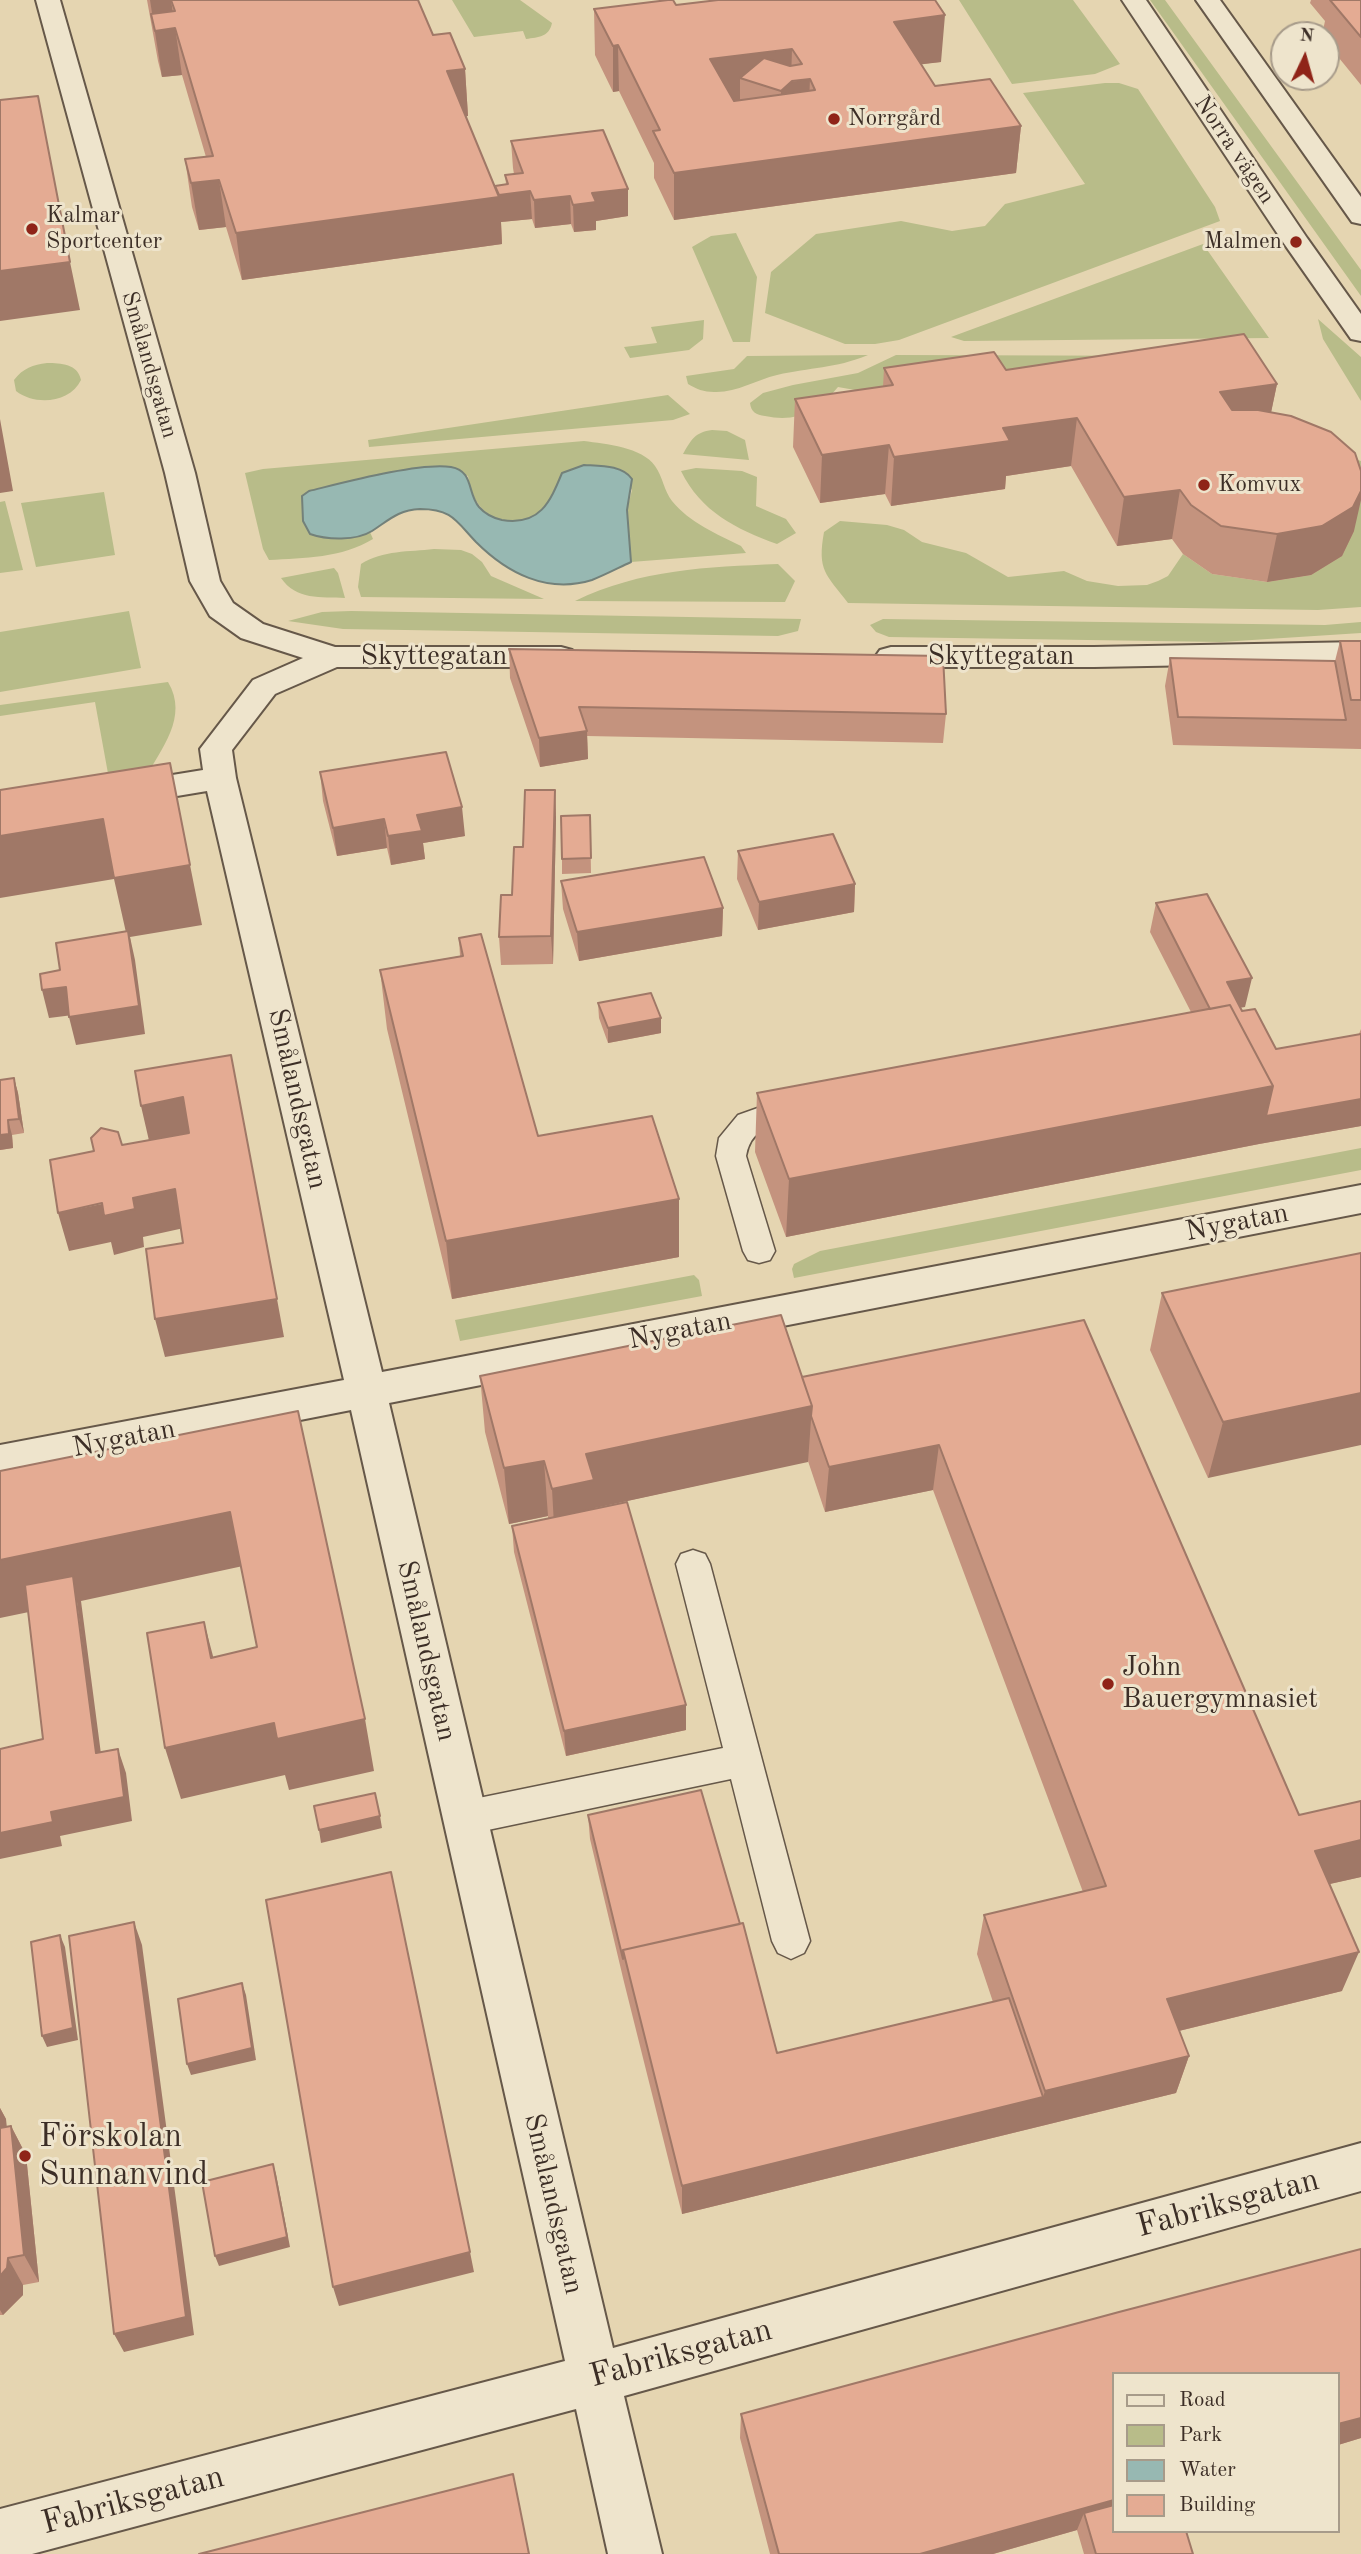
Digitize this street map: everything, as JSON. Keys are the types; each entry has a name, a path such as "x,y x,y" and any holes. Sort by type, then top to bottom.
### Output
{"street":[{"name":"Smålandsgatan","path":"48,0 180,473 205,581 220,609 252,631 332,657"},
{"name":"Norra vägen","path":"1134,0 1296,242 1361,333"},
{"path":"1208,0 1361,216"},
{"name":"Skyttegatan","path":"863,657 1094,657 1361,652"},
{"name":"Skyttegatan","path":"218,763 264,687 332,657 592,657"},
{"name":"Smålandsgatan","path":"218,763 635,2554"},
{"path":"92,800 218,763"},
{"name":"Nygatan","path":"0,1462 1361,1199"},
{"name":"Fabriksgatan","path":"0,2536 593,2379 1361,2167"}],"lane":[{"path":"759,1251 731,1156 734,1138 749,1123 769,1115 820,1106"},
{"path":"694,1564 791,1941"},
{"path":"464,1818 745,1760"}],"green space":[{"path":"452,0 520,0 552,23 551,28 543,36 535,38 526,39 523,31 474,37"},
{"path":"959,0 1073,0 1120,64 1095,74 1012,84"},
{"path":"1150,0 1165,0 1361,270 1361,296"},
{"path":"1119,83 1138,89 1215,207 1220,221 899,340 875,344 845,344 765,313 771,272 816,234 901,221 952,231 985,226 1005,204 1085,184 1023,93"},
{"path":"736,233 757,277 750,342 733,342 692,247 711,236"},
{"path":"1203,244 1269,338 964,341 951,337"},
{"path":"1318,319 1361,357 1361,401 1323,339"},
{"path":"704,320 703,339 689,350 630,358 624,347 657,343 651,327"},
{"path":"868,355 856,360 777,375 722,392 697,389 688,384 686,376 734,369 747,356"},
{"path":"896,355 1210,356 872,393 838,387 815,409 787,418 759,415 751,406 750,403 763,393 858,373"},
{"path":"47,363 73,368 81,380 76,388 61,398 52,400 33,399 16,391 14,380 21,373 33,366"},
{"path":"668,395 690,414 673,420 369,447 368,440"},
{"path":"712,430 727,431 745,440 749,460 683,454 694,438"},
{"path":"584,441 623,447 642,454 658,470 669,497 679,509 704,527 741,546 746,553 631,562 627,510 632,490 618,469 584,465 562,473 551,499 541,512 528,518 509,521 491,516 478,504 468,476 439,467 342,483 352,537 370,532 373,539 336,553 269,560 263,549 245,473 263,469"},
{"path":"1349,457 1361,461 1361,607 1318,610 848,603 829,578 823,564 824,532 840,521 887,525 904,530 922,542 966,553 1008,577 1064,571 1087,581 1118,586 1147,585 1168,576 1183,554 1212,574 1267,582 1311,575"},
{"path":"696,468 742,471 757,477 756,506 786,519 796,533 777,544 721,517 699,498 681,471"},
{"path":"104,492 115,555 36,567 21,503"},
{"path":"5,501 23,570 0,573 0,502"},
{"path":"434,549 461,550 472,554 482,562 491,576 544,599 361,597 358,587 361,564 387,554"},
{"path":"778,564 795,581 785,602 575,601 600,590 650,576 700,569"},
{"path":"334,568 345,598 302,594 281,578"},
{"path":"129,611 141,668 0,692 0,632"},
{"path":"322,612 801,619 798,631 778,636 343,629 288,621"},
{"path":"883,619 1325,625 1361,622 1361,633 1221,642 889,637 876,632 870,625"},
{"path":"168,682 174,695 174,720 165,745 144,780 109,779 95,702 0,716 0,705"},
{"path":"1361,1148 1361,1170 794,1278 792,1269 794,1264 820,1251"},
{"path":"694,1275 699,1280 702,1296 460,1341 455,1320"}],"water":[{"path":"584,465 617,469 632,479 627,510 631,562 592,580 575,584 544,582 514,571 488,553 458,522 439,511 406,511 372,531 350,538 310,534 303,521 302,496 309,491 381,474 437,466 451,467 463,473 475,501 487,514 502,520 526,519 542,510 562,473"}],"building":[{"path":"171,0 418,0 433,35 450,33 465,69 447,71 499,197 236,233 219,180 191,183 185,159 213,156 175,28 155,31 151,14 175,11"},
{"path":"668,0 673,0 676,5 718,0 935,0 945,15 894,22 935,86 990,79 1021,126 674,173 653,131 660,130 618,45 613,46 594,9","holes":["792,49 802,64 790,66 764,58 740,78 781,91 792,81 810,79 815,90 734,101 710,59"]},
{"path":"1330,0 1361,0 1361,37"},
{"name":"Kalmar Sportcenter","path":"38,96 70,262 0,271 0,100"},
{"path":"603,130 628,189 592,193 596,202 573,205 570,196 534,200 530,191 499,195 495,186 508,184 505,175 523,173 511,141"},
{"path":"1244,334 1277,384 1220,392 1232,410 1258,410 1291,416 1331,432 1355,453 1361,471 1361,491 1353,507 1322,526 1277,534 1221,526 1191,505 1180,490 1124,497 1077,418 1003,428 1010,441 894,457 889,445 822,455 795,399 893,385 884,368 994,352 1006,370"},
{"path":"1340,641 1361,641 1361,700 1351,700"},
{"path":"509,649 943,656 946,714 579,707 587,731 539,738"},
{"path":"1170,658 1335,661 1346,720 1178,717"},
{"path":"446,752 462,807 417,815 422,831 388,836 384,819 333,828 320,772"},
{"path":"170,763 190,865 114,878 103,819 0,836 0,790"},
{"path":"525,790 555,790 551,936 499,937 501,895 512,895 514,847 523,847"},
{"path":"590,815 591,858 562,859 561,816"},
{"path":"833,834 855,884 759,902 738,851"},
{"path":"704,857 723,908 577,932 561,881"},
{"path":"1207,894 1252,978 1227,982 1242,1011 1255,1009 1276,1049 1361,1034 1361,1099 1266,1116 1273,1086 1230,1005 1210,1009 1156,903"},
{"path":"128,931 139,1006 69,1017 66,987 42,990 40,974 60,970 56,943"},
{"path":"481,934 538,1136 652,1116 679,1199 446,1241 380,970 463,956 459,938"},
{"path":"651,993 661,1018 608,1028 598,1003"},
{"path":"1230,1005 1273,1086 789,1179 757,1093"},
{"path":"231,1055 277,1299 155,1319 146,1249 183,1243 175,1189 133,1198 135,1209 104,1216 102,1203 58,1213 50,1160 94,1151 91,1138 101,1128 118,1132 122,1145 189,1133 183,1097 141,1106 135,1071"},
{"path":"14,1078 19,1119 8,1120 9,1134 0,1135 0,1080"},
{"path":"1361,1253 1361,1393 1223,1422 1162,1293"},
{"path":"781,1315 812,1406 586,1454 594,1480 552,1489 544,1461 504,1468 480,1376"},
{"name":"John Bauergymnasiet","path":"1084,1320 1299,1815 1361,1801 1361,1840 1315,1851 1359,1952 1167,1999 1189,2056 1045,2091 984,1915 1106,1886 939,1445 829,1467 811,1416 812,1406 802,1377"},
{"path":"298,1411 365,1719 277,1739 274,1723 165,1748 147,1633 204,1622 211,1658 257,1647 230,1512 0,1560 0,1471"},
{"path":"627,1502 686,1705 564,1731 512,1526"},
{"path":"73,1576 96,1753 118,1749 124,1797 51,1812 53,1822 0,1833 0,1749 43,1739 25,1585"},
{"path":"701,1790 740,1924 623,1950 623,1959 588,1815"},
{"path":"375,1793 380,1816 319,1830 314,1806"},
{"path":"391,1872 470,2252 333,2287 266,1900"},
{"path":"134,1922 186,2317 114,2334 69,1936"},
{"path":"743,1923 777,2053 1009,1998 1043,2097 682,2186 623,1950"},
{"path":"60,1935 73,2028 42,2036 31,1942"},
{"path":"242,1983 252,2048 187,2064 178,1999"},
{"path":"11,2126 24,2255 8,2258 7,2268 0,2276 0,2128"},
{"path":"273,2164 287,2237 215,2256 202,2182"},
{"path":"1361,2249 1361,2418 1340,2423 1340,2372 1112,2372 1112,2501 920,2554 779,2554 741,2414"},
{"path":"513,2474 529,2554 199,2554"},
{"path":"1112,2506 1112,2533 1187,2533 1193,2554 1096,2554 1084,2513"}],"place":[{"name":"Norrgård","path":"834,119"},
{"name":"Kalmar Sportcenter","path":"32,229"},
{"name":"Malmen","path":"1296,242"},
{"name":"Komvux","path":"1204,485"},
{"name":"John Bauergymnasiet","path":"1108,1684"},
{"name":"Förskolan Sunnanvind","path":"25,2156"}]}
